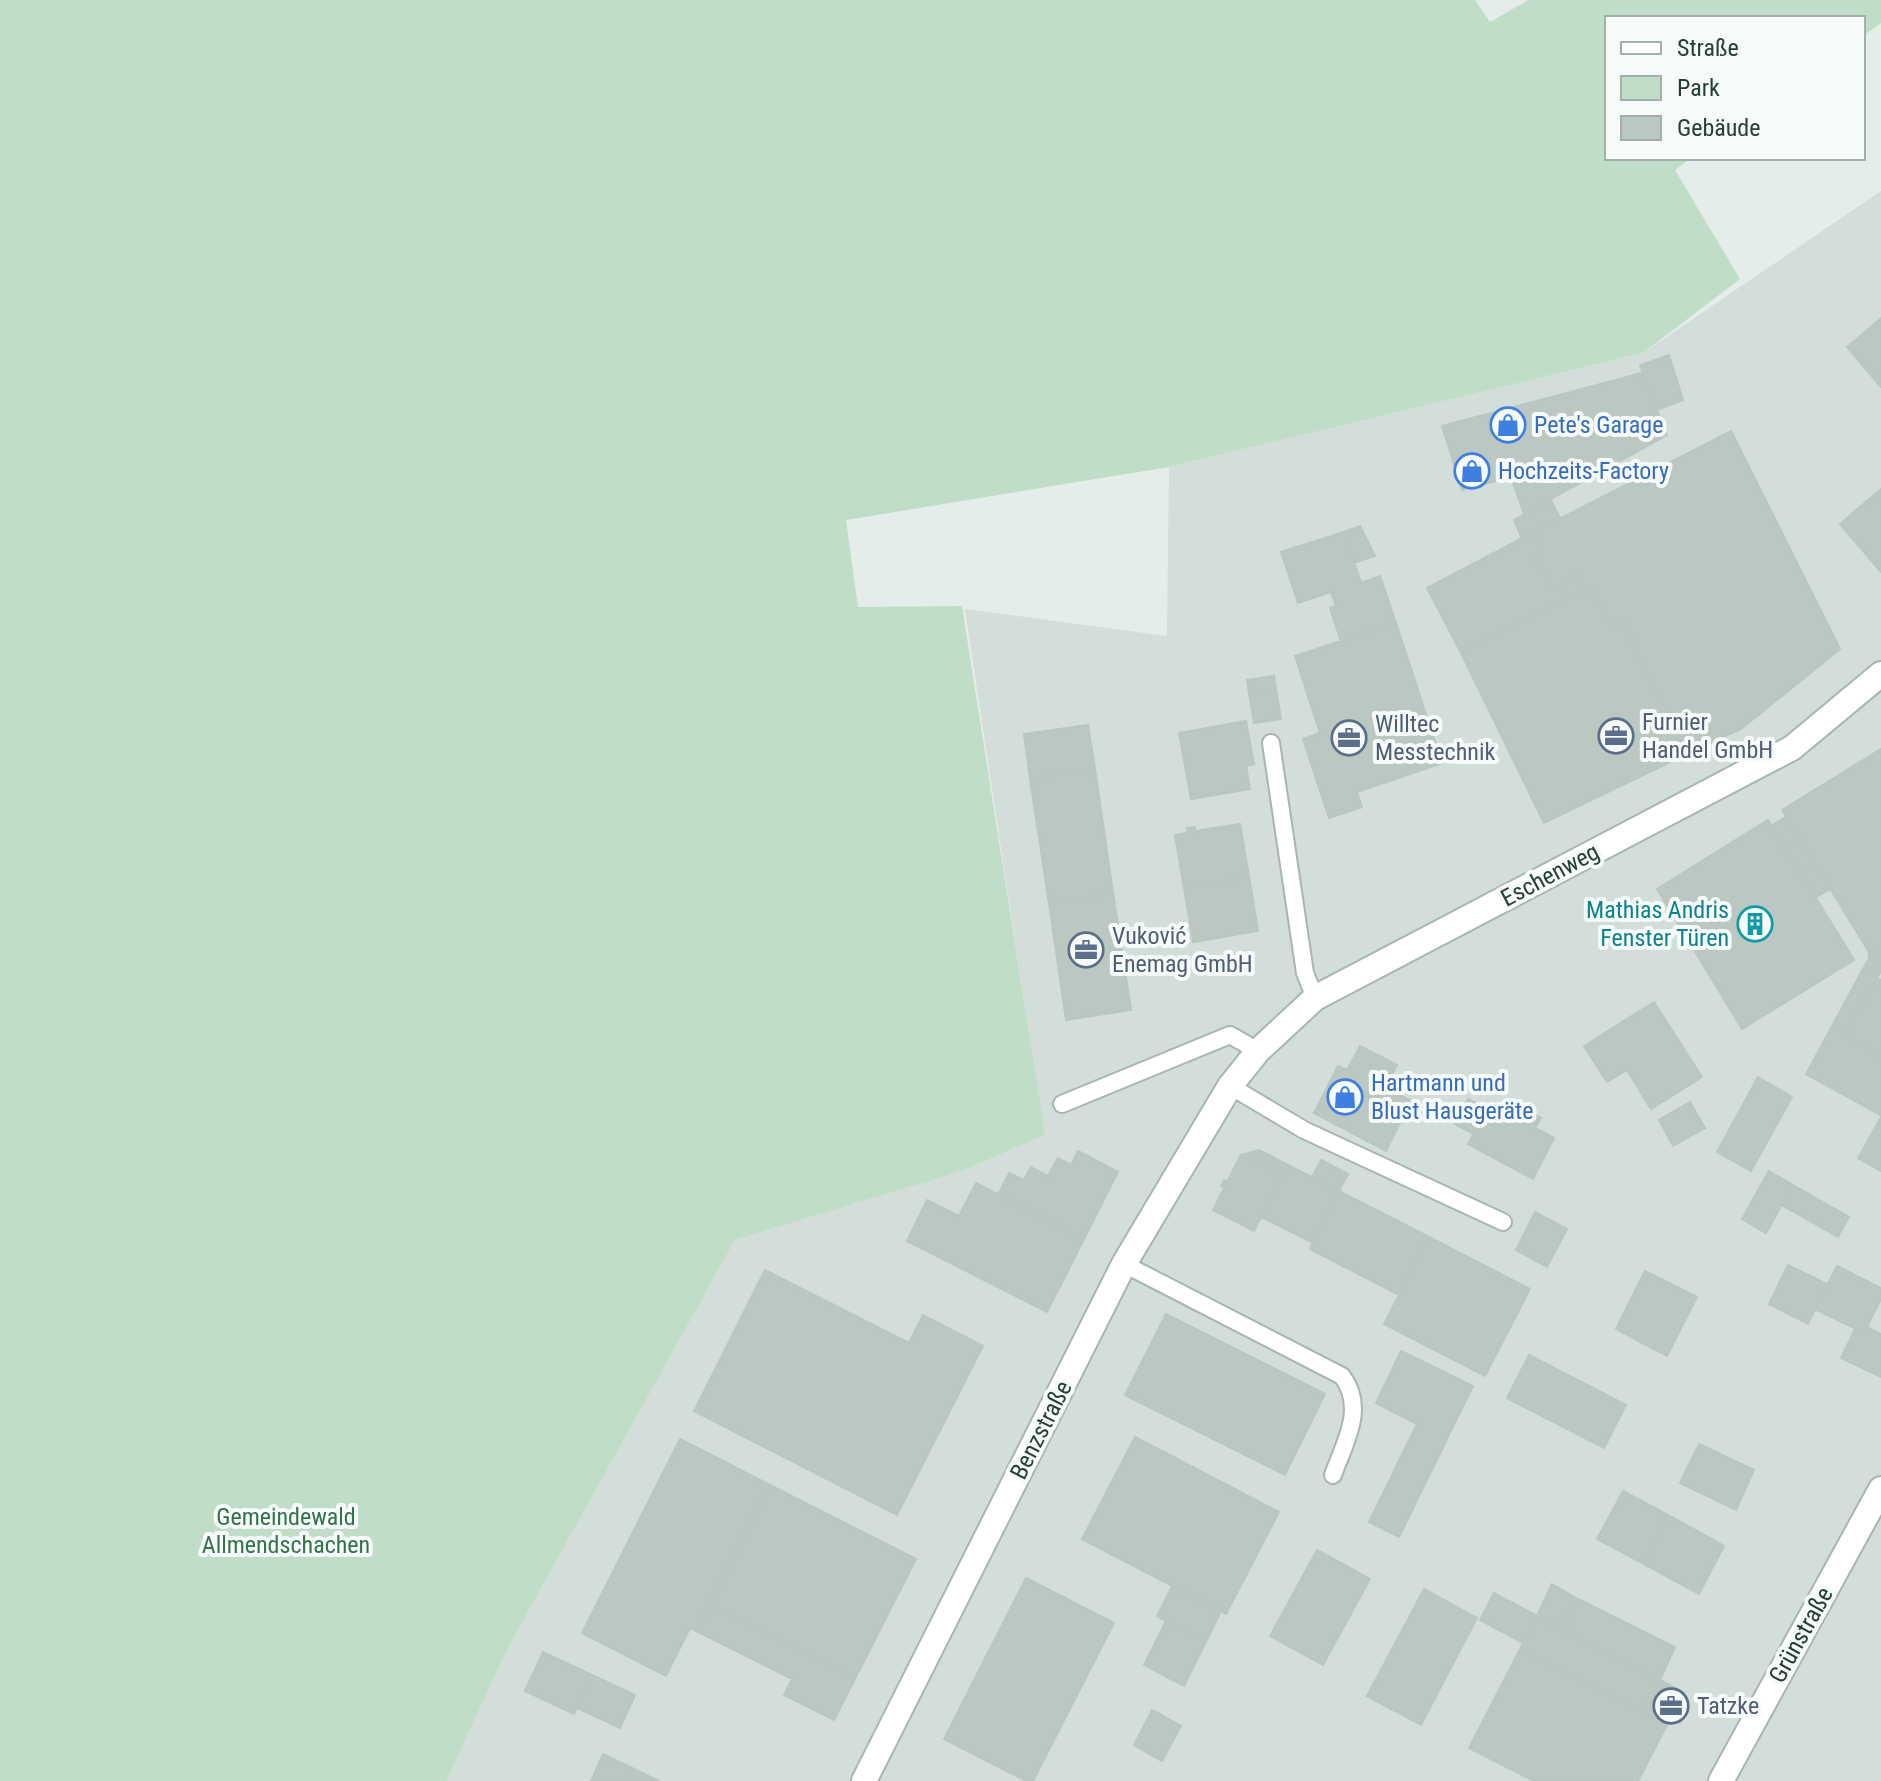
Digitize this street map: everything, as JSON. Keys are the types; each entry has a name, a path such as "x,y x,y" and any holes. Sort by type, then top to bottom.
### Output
{"street":[{"name":"Eschenweg","path":"1230,1086 1258,1051 1315,998 1792,748 1881,674"},
{"name":"Benzstraße","path":"864,1781 1124,1264 1230,1086"},
{"name":"Grünstraße","path":"1721,1781 1881,1489"}],"lane":[{"path":"1271,743 1305,973 1315,998"},
{"path":"1062,1104 1230,1035 1258,1051"},
{"path":"1230,1086 1304,1130 1503,1222"},
{"path":"1124,1264 1342,1376 1353,1391 1354,1417 1333,1475"}],"shaded area":[{"path":"1881,191 1881,1781 446,1781 509,1646 735,1240 959,1172 1044,1135 965,609 1167,636 1169,467 1643,353"}],"green space":[{"name":"Gemeindewald Allmendschachen","path":"0,0 1475,0 1490,22 1528,0 1881,0 1881,23 1865,35 1865,16 1605,16 1605,160 1688,160 1675,170 1740,279 1643,353 1169,467 846,520 858,607 962,606 1045,1135 959,1172 735,1240 509,1646 446,1781 0,1781"}],"building":[{"path":"1881,318 1881,387 1847,347"},
{"path":"1669,355 1683,400 1657,410 1640,365"},
{"path":"1642,373 1667,435 1524,514 1511,477 1462,490 1442,426"},
{"path":"1731,431 1840,649 1741,729 1687,754 1622,620 1611,626 1589,586 1583,589 1576,576 1551,589 1535,558 1543,553 1532,533"},
{"path":"1881,489 1881,572 1840,524"},
{"path":"1551,500 1560,518 1522,538 1514,520"},
{"path":"1360,526 1375,556 1354,563 1344,532"},
{"path":"1344,532 1361,583 1380,576 1396,623 1341,641 1330,608 1336,606 1331,592 1298,603 1281,552"},
{"path":"1532,533 1543,553 1535,558 1551,589 1576,576 1583,589 1461,653 1427,588"},
{"path":"1589,586 1611,626 1622,620 1687,754 1544,823 1461,653"},
{"path":"1396,623 1442,763 1357,792 1362,807 1329,818 1303,739 1320,733 1295,656"},
{"path":"1274,676 1276,689 1249,693 1247,680"},
{"path":"1276,689 1281,719 1254,723 1249,693"},
{"path":"1246,721 1254,764 1246,766 1250,789 1191,799 1179,733"},
{"path":"1088,725 1095,769 1030,779 1024,734"},
{"path":"1881,749 1881,944 1869,952 1782,810"},
{"path":"1095,769 1113,893 1049,903 1030,779"},
{"path":"1786,817 1830,889 1815,898 1771,826"},
{"name":"Mathias Andris Fenster Türen","path":"1768,820 1854,960 1742,1029 1657,889"},
{"path":"1240,824 1249,877 1184,888 1175,835 1188,833 1187,828 1195,827 1195,831"},
{"path":"1249,877 1258,931 1193,942 1184,888"},
{"path":"1113,893 1131,1010 1066,1020 1049,903"},
{"path":"1881,944 1881,964 1869,958 1869,952"},
{"path":"1869,958 1881,964 1881,971 1844,1036 1881,1056 1881,1115 1806,1074"},
{"path":"1877,978 1881,980 1881,1056 1844,1036"},
{"path":"1654,1002 1702,1077 1651,1109 1627,1070 1607,1082 1584,1046"},
{"path":"1360,1046 1397,1065 1385,1087 1411,1101 1386,1151 1314,1113 1338,1066 1347,1070"},
{"path":"1758,1077 1792,1097 1751,1171 1717,1152"},
{"path":"1468,1099 1487,1109 1473,1134 1455,1124"},
{"path":"1690,1102 1705,1128 1673,1146 1659,1120"},
{"path":"1490,1103 1512,1115 1517,1106 1541,1118 1535,1128 1554,1138 1533,1179 1468,1144"},
{"path":"1881,1117 1881,1171 1858,1158"},
{"path":"1259,1150 1288,1165 1282,1176 1241,1155"},
{"path":"1078,1151 1118,1172 1084,1239 998,1195 1009,1173 1024,1180 1031,1167 1048,1176 1058,1158 1071,1165"},
{"path":"1241,1155 1282,1176 1254,1231 1213,1210 1224,1188 1221,1186 1224,1180 1227,1182"},
{"path":"1321,1160 1348,1174 1339,1191 1312,1177"},
{"path":"1288,1165 1339,1191 1313,1243 1261,1217"},
{"path":"1769,1171 1793,1185 1766,1233 1742,1219"},
{"path":"976,1183 1084,1239 1047,1312 907,1241 927,1200 959,1216"},
{"path":"1793,1185 1849,1217 1838,1237 1782,1205"},
{"path":"1339,1191 1429,1237 1399,1295 1310,1249"},
{"path":"1535,1212 1567,1229 1547,1267 1516,1250"},
{"path":"1429,1237 1530,1289 1485,1376 1384,1324"},
{"path":"1788,1265 1827,1284 1808,1324 1769,1304"},
{"path":"1837,1266 1881,1288 1881,1299 1864,1333 1815,1309"},
{"path":"765,1270 909,1343 923,1315 983,1346 897,1515 694,1411"},
{"path":"1645,1271 1697,1297 1667,1356 1616,1329"},
{"path":"1166,1314 1325,1394 1285,1475 1125,1395"},
{"path":"1867,1327 1881,1334 1881,1377 1841,1358 1855,1329 1864,1333"},
{"path":"1401,1351 1473,1386 1399,1537 1369,1522 1417,1424 1376,1403"},
{"path":"1529,1355 1626,1405 1604,1448 1507,1398"},
{"path":"1135,1437 1279,1512 1226,1614 1082,1539"},
{"path":"680,1439 770,1485 696,1631 690,1628 666,1676 582,1633"},
{"path":"1699,1444 1754,1470 1736,1510 1680,1483"},
{"path":"770,1485 916,1559 855,1679 709,1605"},
{"path":"1623,1491 1670,1516 1644,1564 1597,1539"},
{"path":"1670,1516 1724,1546 1699,1594 1644,1564"},
{"path":"1317,1550 1370,1579 1323,1665 1270,1636"},
{"path":"1026,1578 1114,1623 1033,1781 1026,1781 944,1739"},
{"path":"1552,1584 1578,1599 1560,1628 1537,1616"},
{"path":"1172,1586 1221,1611 1206,1642 1157,1616"},
{"path":"1424,1589 1477,1618 1421,1725 1367,1696"},
{"path":"1494,1593 1537,1616 1523,1643 1480,1620"},
{"path":"1578,1599 1675,1647 1660,1680 1560,1628"},
{"path":"709,1605 855,1679 834,1720 784,1695 792,1679 696,1631"},
{"path":"1537,1616 1660,1680 1644,1712 1520,1649"},
{"path":"1166,1621 1206,1642 1184,1686 1144,1665"},
{"path":"1520,1649 1667,1725 1638,1781 1534,1781 1469,1748"},
{"path":"543,1652 592,1675 574,1714 525,1691"},
{"path":"592,1675 635,1695 620,1728 577,1708"},
{"path":"1660,1680 1684,1693 1667,1725 1644,1712"},
{"path":"1152,1710 1181,1726 1162,1761 1134,1745"},
{"path":"603,1754 659,1781 591,1781"}],"place":[{"name":"Pete's Garage","path":"1508,425"},
{"name":"Hochzeits-Factory","path":"1472,471"},
{"name":"Furnier Handel GmbH","path":"1616,736"},
{"name":"Willtec Messtechnik","path":"1349,738"},
{"name":"Mathias Andris Fenster Türen","path":"1755,924"},
{"name":"Vuković Enemag GmbH","path":"1086,950"},
{"name":"Hartmann und Blust Hausgeräte","path":"1345,1097"},
{"name":"Tatzke","path":"1671,1706"}]}
